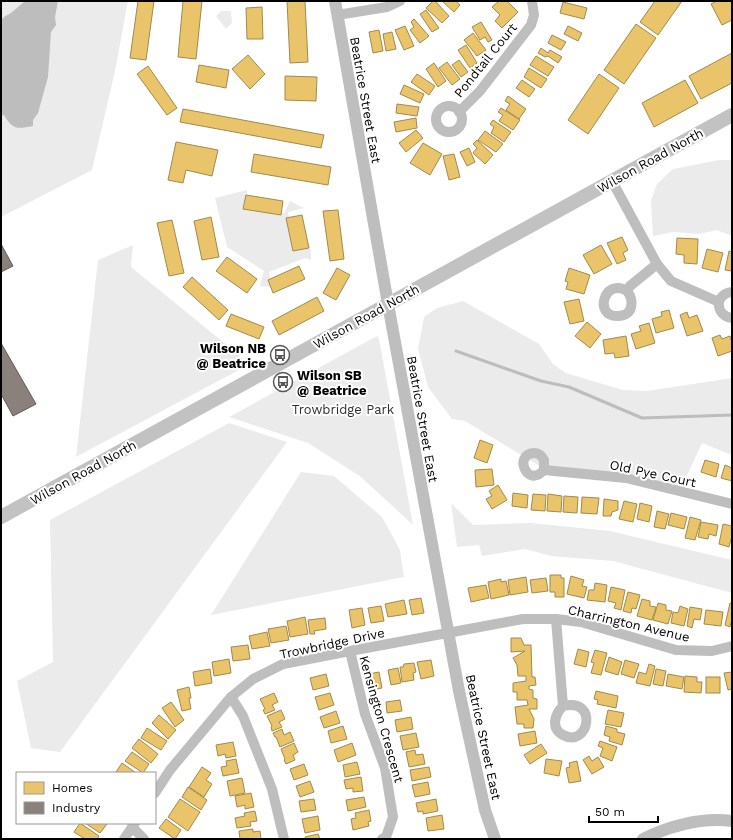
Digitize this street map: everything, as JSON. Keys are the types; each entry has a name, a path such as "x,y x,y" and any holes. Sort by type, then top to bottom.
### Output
{"main road":[{"name":"Wilson Road North","path":"1,517 732,115"}],"street":[{"name":"Beatrice Street East","path":"335,1 388,304 459,691 485,810 495,839"},
{"path":"337,15 387,7 400,1"},
{"name":"Pondtail Court","path":"459,112 480,91 531,25 534,15 532,1"},
{"path":"612,181 657,264 671,281 719,302"},
{"path":"626,291 657,264"},
{"path":"732,292 726,293 722,296 719,302 719,309 722,313 725,316 732,318"},
{"name":"Old Pye Court","path":"544,470 626,478 732,504"},
{"name":"Charrington Avenue","path":"448,633 523,619 556,619 581,622 676,650 712,651 732,646"},
{"path":"556,619 563,706"},
{"name":"Trowbridge Drive","path":"156,791 170,770 231,697 253,679 283,664 350,650 448,633"},
{"name":"Kensington Crescent","path":"350,650 364,714 385,768 393,817 386,837 382,839"},
{"path":"231,697 243,716 272,789 284,839"},
{"path":"642,839 669,828 685,824 708,821 732,821"},
{"path":"124,839 134,825 144,839"}],"green space":[{"path":"1,1 128,1 115,71 92,170 1,217"},
{"path":"221,11 231,11 232,23 226,29 216,16"},
{"path":"719,160 732,160 732,236 717,230 699,234 673,232 653,236 651,200 657,184 673,169"},
{"path":"247,190 246,205 284,213 290,201 304,208 288,212 295,247 311,249 311,260 305,258 269,272 271,287 260,286 264,271 227,247 215,198"},
{"path":"133,245 131,267 250,364 76,457 98,260"},
{"path":"463,301 539,344 553,364 566,373 623,390 647,391 732,378 732,455 702,443 680,491 546,470 465,421 452,419 428,387 418,349 424,317 437,308"},
{"name":"Trowbridge Park","path":"377,336 379,339 413,525 361,477 308,443 229,417"},
{"path":"229,423 287,442 60,752 31,748 17,681 53,662 50,520"},
{"path":"301,472 334,476 382,517 400,550 404,577 211,615"},
{"path":"451,503 473,525 531,523 610,531 732,560 732,593 613,561 551,556 525,549 482,556 479,545 457,547"}],"shaded area":[{"path":"25,1 58,1 55,17 56,25 51,32 48,77 38,113 33,120 33,126 19,128 13,126 4,115 1,116 1,20"}],"building: Homes":[{"path":"138,1 154,1 146,60 130,58"},
{"path":"183,1 202,1 196,59 178,57"},
{"path":"287,1 305,1 308,62 290,63"},
{"path":"433,1 435,1 449,16 442,23 426,8"},
{"path":"442,1 456,1 460,5 454,12"},
{"path":"499,1 507,1 518,12 502,28 495,21 500,15 492,7"},
{"path":"655,1 682,1 658,35 640,22"},
{"path":"717,1 732,1 732,20 722,25 711,4"},
{"path":"563,2 587,8 584,19 560,13"},
{"path":"262,7 263,39 247,39 246,8"},
{"path":"426,10 439,28 432,32 420,14"},
{"path":"414,19 429,36 420,43 410,30 414,27 411,22"},
{"path":"481,22 492,40 488,42 485,37 480,40 472,27"},
{"path":"636,24 656,38 624,84 604,70"},
{"path":"405,26 414,46 404,50 395,30"},
{"path":"568,26 582,33 578,41 564,34"},
{"path":"379,30 383,51 373,53 369,32"},
{"path":"392,32 396,49 386,51 383,34"},
{"path":"473,33 486,50 477,56 464,40"},
{"path":"552,35 566,42 561,50 548,43"},
{"path":"466,45 477,63 470,68 458,50"},
{"path":"541,48 548,53 550,50 562,57 558,63 548,56 545,57 538,53"},
{"path":"732,53 732,83 701,99 689,76"},
{"path":"248,55 265,74 250,89 232,69"},
{"path":"536,56 554,67 548,76 530,65"},
{"path":"459,60 468,72 461,77 452,65"},
{"path":"447,62 460,79 452,85 439,68"},
{"path":"434,63 446,81 438,87 426,69"},
{"path":"199,65 229,70 226,88 196,82"},
{"path":"148,66 177,108 167,115 137,74"},
{"path":"529,68 547,79 541,88 524,77"},
{"path":"417,74 435,86 429,95 411,82"},
{"path":"599,74 619,88 588,134 568,120"},
{"path":"285,76 317,77 316,101 285,100"},
{"path":"522,80 535,89 529,97 516,88"},
{"path":"685,80 698,103 654,127 642,103"},
{"path":"404,85 424,94 420,103 400,94"},
{"path":"508,96 526,109 519,119 506,110 510,104 505,101"},
{"path":"397,104 419,107 417,116 396,113"},
{"path":"501,108 520,120 513,130 499,121 503,115 498,112"},
{"path":"183,109 324,135 321,148 180,122"},
{"path":"416,118 417,128 396,132 394,122"},
{"path":"493,120 511,132 504,142 491,133 494,127 490,124"},
{"path":"416,130 423,138 406,152 399,143"},
{"path":"485,131 503,144 496,152 478,140"},
{"path":"477,140 493,155 485,164 473,153 477,148 473,144"},
{"path":"176,142 218,150 212,176 186,170 183,183 168,180"},
{"path":"423,143 442,154 430,175 410,163"},
{"path":"469,148 475,162 467,166 460,152"},
{"path":"254,154 331,167 328,185 251,172"},
{"path":"454,154 460,177 449,180 443,156"},
{"path":"246,195 283,201 281,215 243,209"},
{"path":"338,210 344,259 330,261 323,211"},
{"path":"302,215 309,248 293,251 286,218"},
{"path":"211,217 219,257 202,260 194,221"},
{"path":"172,220 184,273 169,276 157,223"},
{"path":"622,237 628,250 623,253 626,260 617,264 607,243"},
{"path":"677,238 698,239 697,264 684,263 684,255 676,254"},
{"path":"601,245 612,264 594,274 583,255"},
{"path":"707,249 723,253 718,272 702,268"},
{"path":"729,251 732,252 732,271 725,270"},
{"path":"227,257 257,279 247,293 216,271"},
{"path":"299,266 305,279 273,293 268,280"},
{"path":"337,268 350,275 336,300 323,293"},
{"path":"569,268 590,275 584,294 566,289 568,282 565,281"},
{"path":"192,277 228,310 219,320 183,287"},
{"path":"317,297 324,311 279,335 272,321"},
{"path":"579,299 584,321 570,324 564,302"},
{"path":"669,310 674,328 656,333 652,319 662,316 661,312"},
{"path":"687,312 689,318 697,315 703,331 687,336 680,315"},
{"path":"231,314 264,327 259,339 226,326"},
{"path":"587,322 601,334 590,348 575,336"},
{"path":"649,323 655,343 636,349 631,334 641,331 639,326"},
{"path":"720,335 722,339 730,336 732,351 718,356 712,338"},
{"path":"626,336 629,356 615,358 614,353 605,354 603,340"},
{"path":"480,440 493,445 487,463 474,458"},
{"path":"705,460 719,464 716,477 701,472"},
{"path":"725,465 732,468 732,481 721,478"},
{"path":"492,469 494,485 476,487 475,470"},
{"path":"498,485 507,500 492,509 486,499 492,496 489,491"},
{"path":"513,493 528,495 527,508 512,506"},
{"path":"533,494 546,495 545,511 531,510"},
{"path":"548,494 562,496 561,512 547,511"},
{"path":"564,496 578,497 577,513 563,512"},
{"path":"582,497 599,498 597,514 581,513"},
{"path":"604,499 618,501 618,510 612,512 611,516 603,516"},
{"path":"624,501 637,504 633,522 619,519"},
{"path":"640,503 652,506 649,522 637,519"},
{"path":"657,511 669,514 665,529 654,527"},
{"path":"671,513 687,517 684,529 668,525"},
{"path":"690,517 701,520 695,540 685,538"},
{"path":"701,522 718,525 716,536 709,534 708,539 698,537"},
{"path":"723,524 732,526 732,536 729,547 719,544"},
{"path":"550,575 561,575 561,578 564,578 564,597 555,597 555,592 550,592"},
{"path":"571,576 584,580 582,586 587,587 584,598 567,594"},
{"path":"526,577 528,592 510,595 508,580"},
{"path":"546,578 548,591 532,593 530,580"},
{"path":"501,579 501,582 506,581 509,595 491,599 488,582"},
{"path":"595,583 607,585 605,602 587,600 589,590 594,590"},
{"path":"486,585 489,598 471,602 468,588"},
{"path":"611,587 625,590 621,610 614,608 616,603 608,601"},
{"path":"628,592 640,595 636,609 632,608 631,613 623,611"},
{"path":"421,598 424,613 412,615 409,600"},
{"path":"642,599 650,601 650,606 656,607 652,620 637,616"},
{"path":"404,600 407,614 388,617 385,604"},
{"path":"658,603 666,605 666,610 672,611 668,624 653,620"},
{"path":"730,603 732,604 732,619 730,627 725,625"},
{"path":"381,606 384,621 371,623 368,608"},
{"path":"680,606 688,609 684,626 671,623 673,612 678,613"},
{"path":"690,607 702,609 700,620 694,619 692,628 687,626"},
{"path":"362,608 365,625 352,628 349,610"},
{"path":"706,610 723,612 721,626 704,624"},
{"path":"305,617 308,634 290,637 287,621"},
{"path":"325,618 326,629 314,631 315,634 310,634 308,620"},
{"path":"286,626 289,640 271,643 268,629"},
{"path":"267,632 270,646 252,649 249,636"},
{"path":"511,638 521,638 524,645 531,645 532,677 535,677 536,685 529,686 529,689 533,690 533,698 537,699 537,709 529,709 534,719 533,728 524,728 524,724 517,724 515,707 528,705 527,700 517,700 517,692 513,692 513,683 526,681 526,676 518,676 517,665 513,658 525,651 511,652"},
{"path":"248,645 250,659 233,661 231,647"},
{"path":"578,649 589,652 586,667 574,664"},
{"path":"595,650 607,653 601,675 591,673 594,663 591,662"},
{"path":"609,657 622,662 618,675 605,671"},
{"path":"229,659 231,673 214,676 212,662"},
{"path":"431,660 434,676 421,679 417,662"},
{"path":"625,660 639,664 634,678 621,674"},
{"path":"414,663 416,672 413,673 414,680 402,682 400,667 403,667 404,664"},
{"path":"649,664 655,666 650,686 636,683 639,672 646,674"},
{"path":"398,668 401,683 391,685 388,670"},
{"path":"210,669 212,683 195,686 193,672"},
{"path":"656,669 666,671 663,686 653,684"},
{"path":"379,672 382,688 372,690 369,674"},
{"path":"732,672 732,689 728,690 724,673"},
{"path":"326,674 329,686 313,690 310,678"},
{"path":"668,674 684,677 682,689 666,686"},
{"path":"685,676 697,677 697,682 702,682 701,693 684,692"},
{"path":"706,677 720,677 720,693 706,693"},
{"path":"189,687 191,709 182,711 177,690"},
{"path":"596,691 618,696 616,708 597,704 598,700 594,699"},
{"path":"274,693 278,702 272,705 275,710 265,714 263,710 265,709 260,699"},
{"path":"330,693 334,705 319,710 315,697"},
{"path":"400,700 402,711 387,713 386,702"},
{"path":"171,702 184,720 175,727 162,708"},
{"path":"281,710 285,719 279,722 282,727 272,731 272,726 267,716"},
{"path":"608,710 624,713 621,727 605,724"},
{"path":"336,711 340,723 324,728 320,717"},
{"path":"159,715 176,730 168,739 152,723"},
{"path":"411,717 413,729 397,732 395,720"},
{"path":"343,726 347,739 331,743 328,731"},
{"path":"606,726 617,729 617,732 625,734 622,745 609,741 610,737 604,735"},
{"path":"147,728 167,741 161,750 141,738"},
{"path":"282,729 284,735 290,732 294,741 280,747 273,733"},
{"path":"535,731 537,743 520,746 518,734"},
{"path":"416,733 419,747 403,750 400,736"},
{"path":"139,739 158,754 151,763 132,748"},
{"path":"600,741 617,747 612,761 600,756 603,748 598,746"},
{"path":"233,742 236,756 226,758 225,754 218,756 216,745"},
{"path":"294,743 298,752 293,755 295,760 286,764 281,749"},
{"path":"352,743 356,755 338,762 334,750"},
{"path":"541,744 547,753 530,764 524,755"},
{"path":"415,750 416,755 423,754 425,764 409,767 406,752"},
{"path":"132,752 149,764 144,772 142,772 125,761"},
{"path":"589,756 592,761 598,757 604,767 592,774 583,760"},
{"path":"236,759 239,773 223,776 221,767 227,766 226,761"},
{"path":"546,759 562,761 559,776 544,773"},
{"path":"577,761 581,781 569,783 566,768 570,767 569,763"},
{"path":"357,762 360,774 345,777 343,765"},
{"path":"122,763 135,772 116,772"},
{"path":"304,764 308,775 294,780 290,769"},
{"path":"202,767 211,773 206,780 212,784 204,797 189,787"},
{"path":"429,767 431,777 412,781 410,770"},
{"path":"361,777 363,791 353,792 353,788 346,789 344,780"},
{"path":"242,778 245,793 230,796 227,781"},
{"path":"310,781 314,792 300,797 296,786"},
{"path":"428,782 430,794 415,797 412,785"},
{"path":"188,787 207,800 201,810 182,797"},
{"path":"251,793 254,807 245,809 245,805 237,807 235,796"},
{"path":"364,797 366,807 348,811 346,800"},
{"path":"180,799 200,812 188,831 168,817"},
{"path":"314,799 316,810 301,812 299,801"},
{"path":"436,799 438,811 423,814 423,811 418,812 416,803"},
{"path":"369,810 371,821 368,822 369,826 353,830 351,819 356,818 355,813"},
{"path":"255,811 257,821 250,822 251,826 237,828 235,818 245,816 244,813"},
{"path":"442,815 444,829 428,831 426,818"},
{"path":"318,816 320,830 305,833 302,819"},
{"path":"166,819 181,830 175,839 159,828"},
{"path":"79,824 81,824 99,836 97,839 85,839 74,832"},
{"path":"86,824 107,824 100,833"},
{"path":"253,829 253,832 260,831 261,839 240,839 239,831"},
{"path":"318,834 320,839 306,839 305,837"}],"building: Industry":[{"path":"1,244 13,266 1,272"},
{"path":"1,343 36,404 13,416 1,394"}],"waterway":[{"path":"456,351 541,381 569,387 642,418 732,415"}],"place":[{"name":"Wilson NB @ Beatrice","path":"280,355"},
{"name":"Wilson SB @ Beatrice","path":"283,382"}]}
